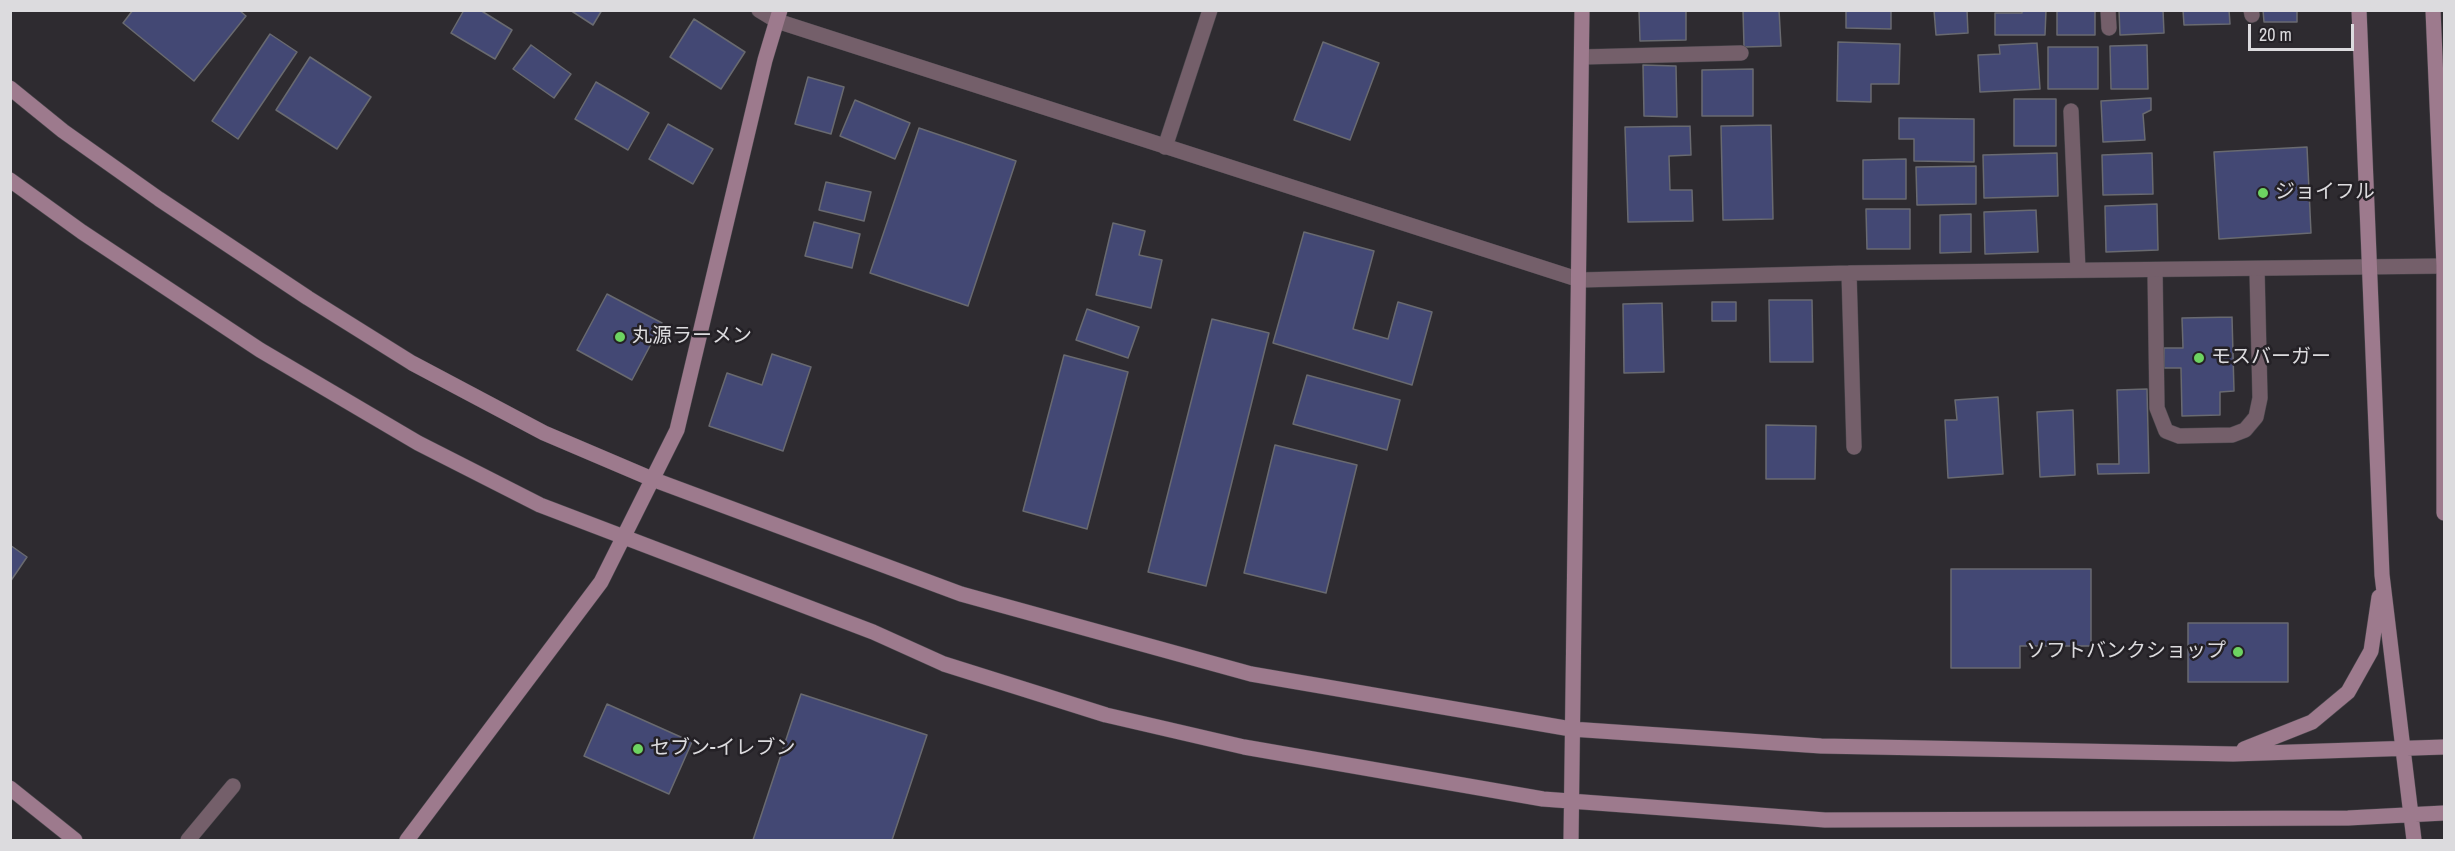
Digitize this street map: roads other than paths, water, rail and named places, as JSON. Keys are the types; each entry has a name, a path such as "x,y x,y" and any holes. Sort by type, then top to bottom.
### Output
{"street":[{"path":"759,10 1165,147 1580,280 1849,273 2444,266"},
{"path":"1165,147 1210,10"},
{"path":"1571,840 1582,10"},
{"path":"2108,10 2109,28"},
{"path":"2359,10 2382,575 2414,840"},
{"path":"2433,10 2444,266 2445,513"},
{"path":"407,840 601,582 677,430 765,60 778,16"},
{"path":"1582,57 1742,53"},
{"path":"10,88 63,131 159,199 412,363 544,433 652,479 961,594 1240,671 1571,729 1821,746 2233,754 2445,747"},
{"path":"2071,111 2078,270"},
{"path":"10,180 82,232 260,350 418,443 540,505 873,632 944,664 1106,715 1244,747 1543,799 1826,820 2348,818 2445,813"},
{"path":"2155,270 2157,408 2166,431 2179,436 2232,435 2245,430 2256,417 2260,398 2257,270"},
{"path":"1849,273 1854,447"},
{"path":"2233,754 2312,722 2348,692 2371,651 2382,575"},
{"path":"188,840 233,786"},
{"path":"10,788 75,840"}],"place":[{"name":"ジョイフル","path":"2263,193"},
{"name":"丸源ラーメン","path":"620,337"},
{"name":"モスバーガー","path":"2199,358"},
{"name":"ソフトバンクショップ","path":"2238,652"},
{"name":"セブン-イレブン","path":"638,749"}]}
